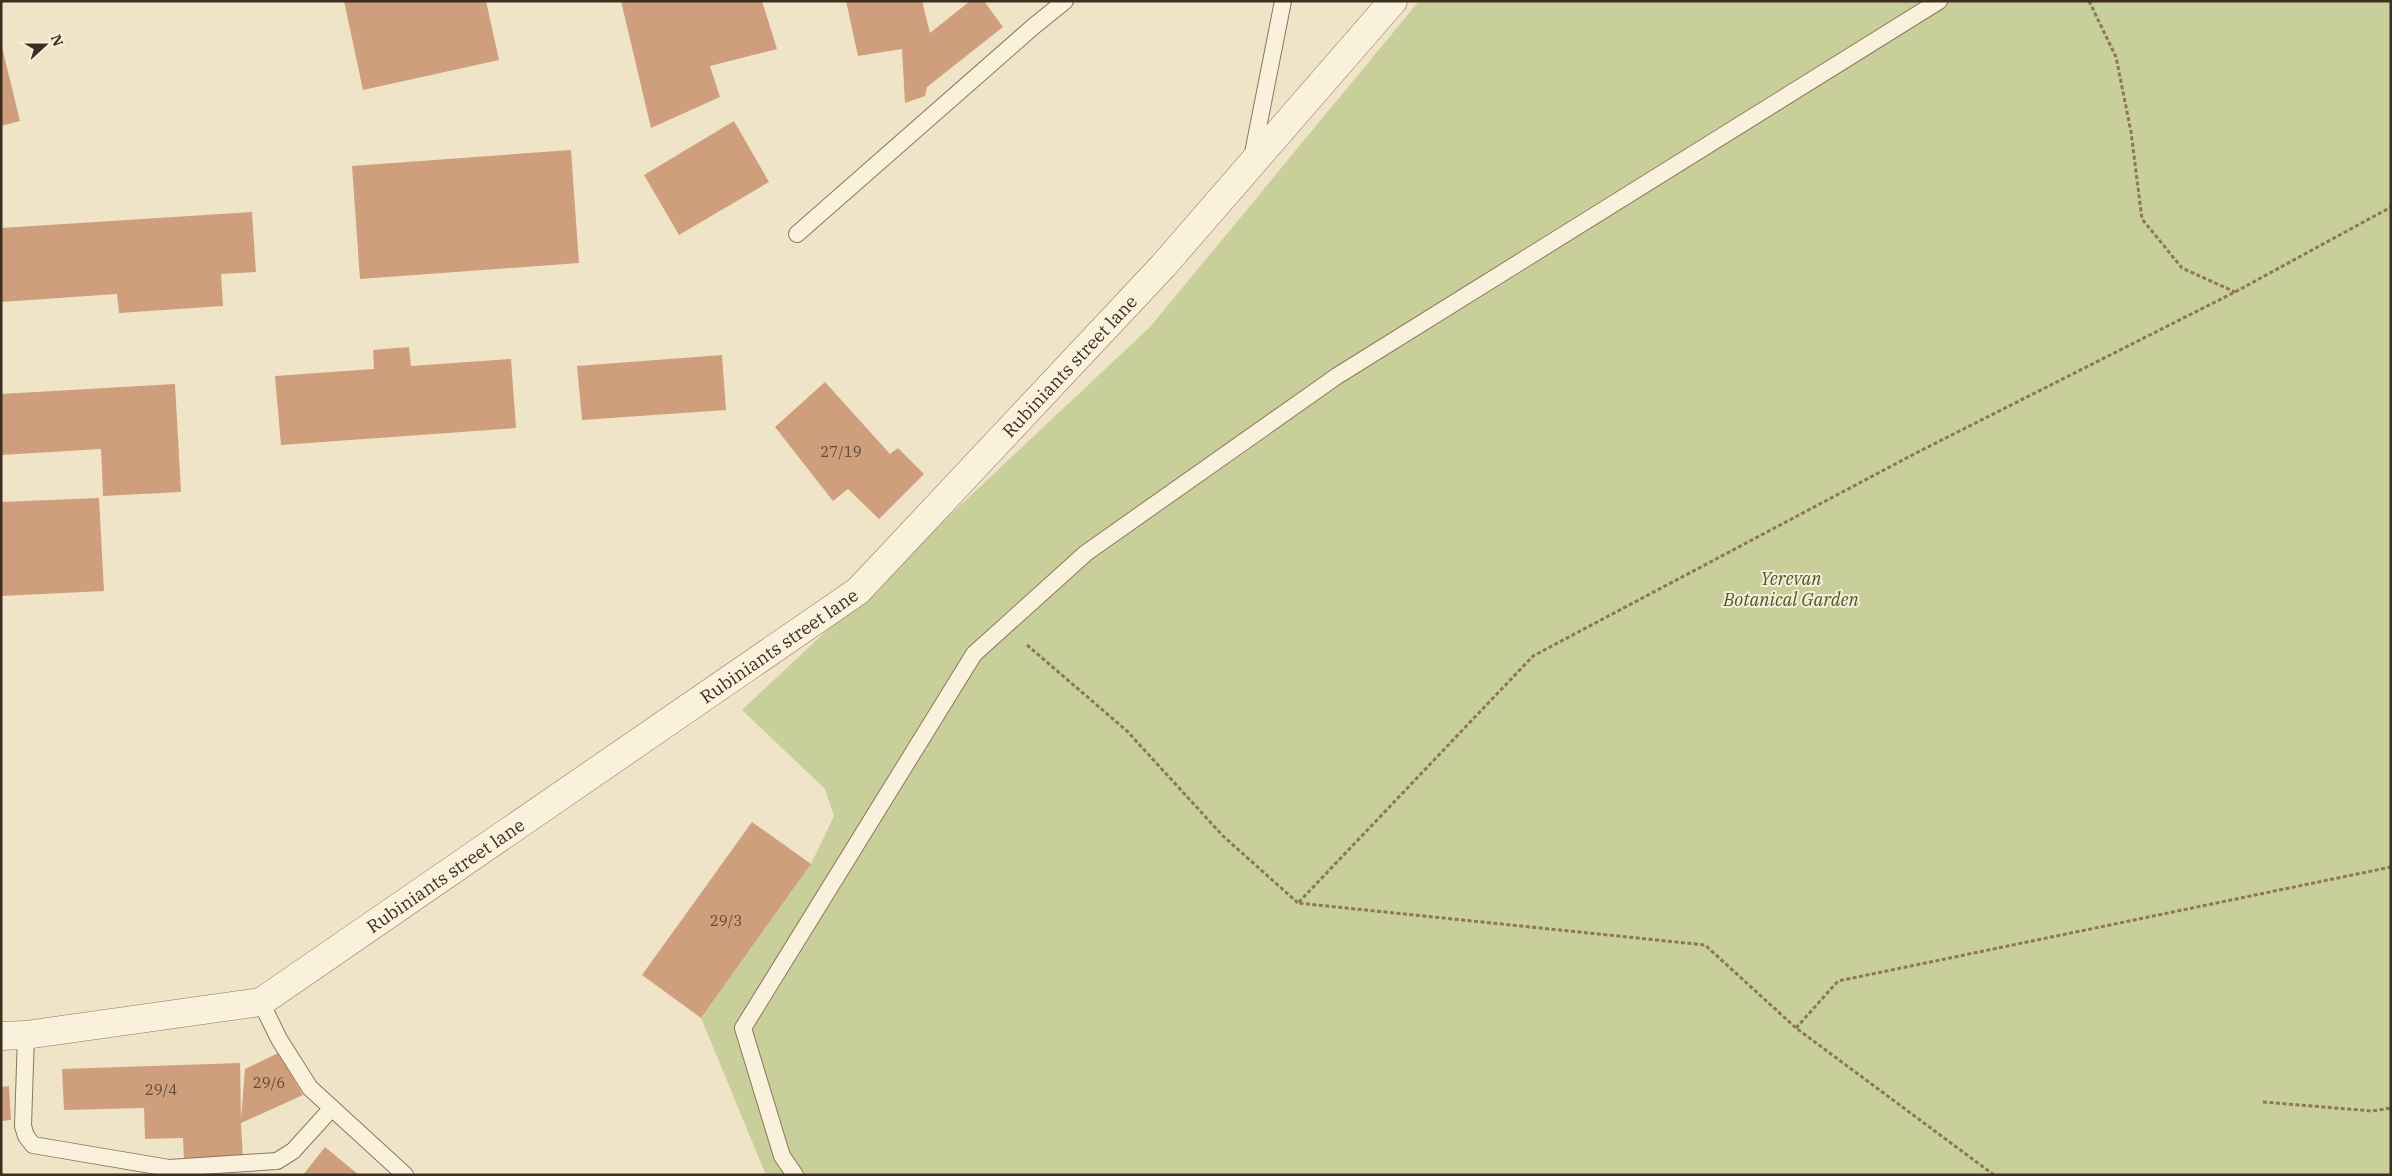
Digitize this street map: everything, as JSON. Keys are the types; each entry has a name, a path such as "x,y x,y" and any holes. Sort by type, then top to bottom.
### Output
{"street":[{"name":"Rubiniants street lane","path":"14,1036 261,1002 858,591 1163,266 1393,1"}],"lane":[{"path":"796,234 1065,1"},
{"path":"1252,163 1284,1"},
{"path":"795,1175 782,1156 744,1028 974,654 1086,553 1337,376 1939,1"},
{"path":"261,1002 279,1039 310,1088 405,1175"},
{"path":"14,1036 23,1126 26,1136 33,1145 169,1168 276,1161 293,1151 332,1108"}],"path":[{"path":"2089,1 2116,57 2132,132 2142,218 2182,268 2235,292"},
{"path":"1298,903 1533,656 1916,453 2235,292 2391,207"},
{"path":"1005,626 1127,731 1223,836 1298,903 1705,945 1796,1028 1994,1175"},
{"path":"1796,1028 1838,981 2391,867"},
{"path":"2263,1102 2372,1111 2391,1108"}],"green space":[{"name":"Yerevan Botanical Garden","path":"1419,1 2391,1 2391,1175 766,1175 701,1018 811,864 834,816 825,789 742,710 1150,327"}],"building":[{"path":"344,1 486,1 499,60 363,90"},
{"path":"621,1 762,1 777,49 710,66 720,97 651,128"},
{"path":"846,1 922,1 930,33 970,1 984,1 1003,27 927,87 925,96 905,103 902,49 858,56"},
{"path":"1,43 20,121 1,126"},
{"path":"734,121 769,182 679,235 644,175"},
{"path":"571,150 579,263 360,279 352,166"},
{"path":"252,212 256,272 221,274 223,306 119,313 117,294 1,302 1,228"},
{"path":"409,347 411,366 511,359 516,428 281,445 275,376 374,369 373,350"},
{"path":"722,355 726,410 582,420 577,366"},
{"path":"825,382 890,454 898,448 924,474 879,519 848,489 833,501 775,427"},
{"path":"175,384 181,492 103,496 101,449 1,455 1,394"},
{"path":"99,498 104,591 1,596 1,502"},
{"path":"752,822 811,864 701,1018 642,975"},
{"path":"278,1053 303,1095 241,1123 243,1160 184,1161 183,1138 145,1139 144,1108 64,1110 62,1069 240,1063 241,1119 245,1069"},
{"path":"9,1086 11,1120 1,1121 1,1087"},
{"path":"325,1147 359,1175 303,1175"}]}
